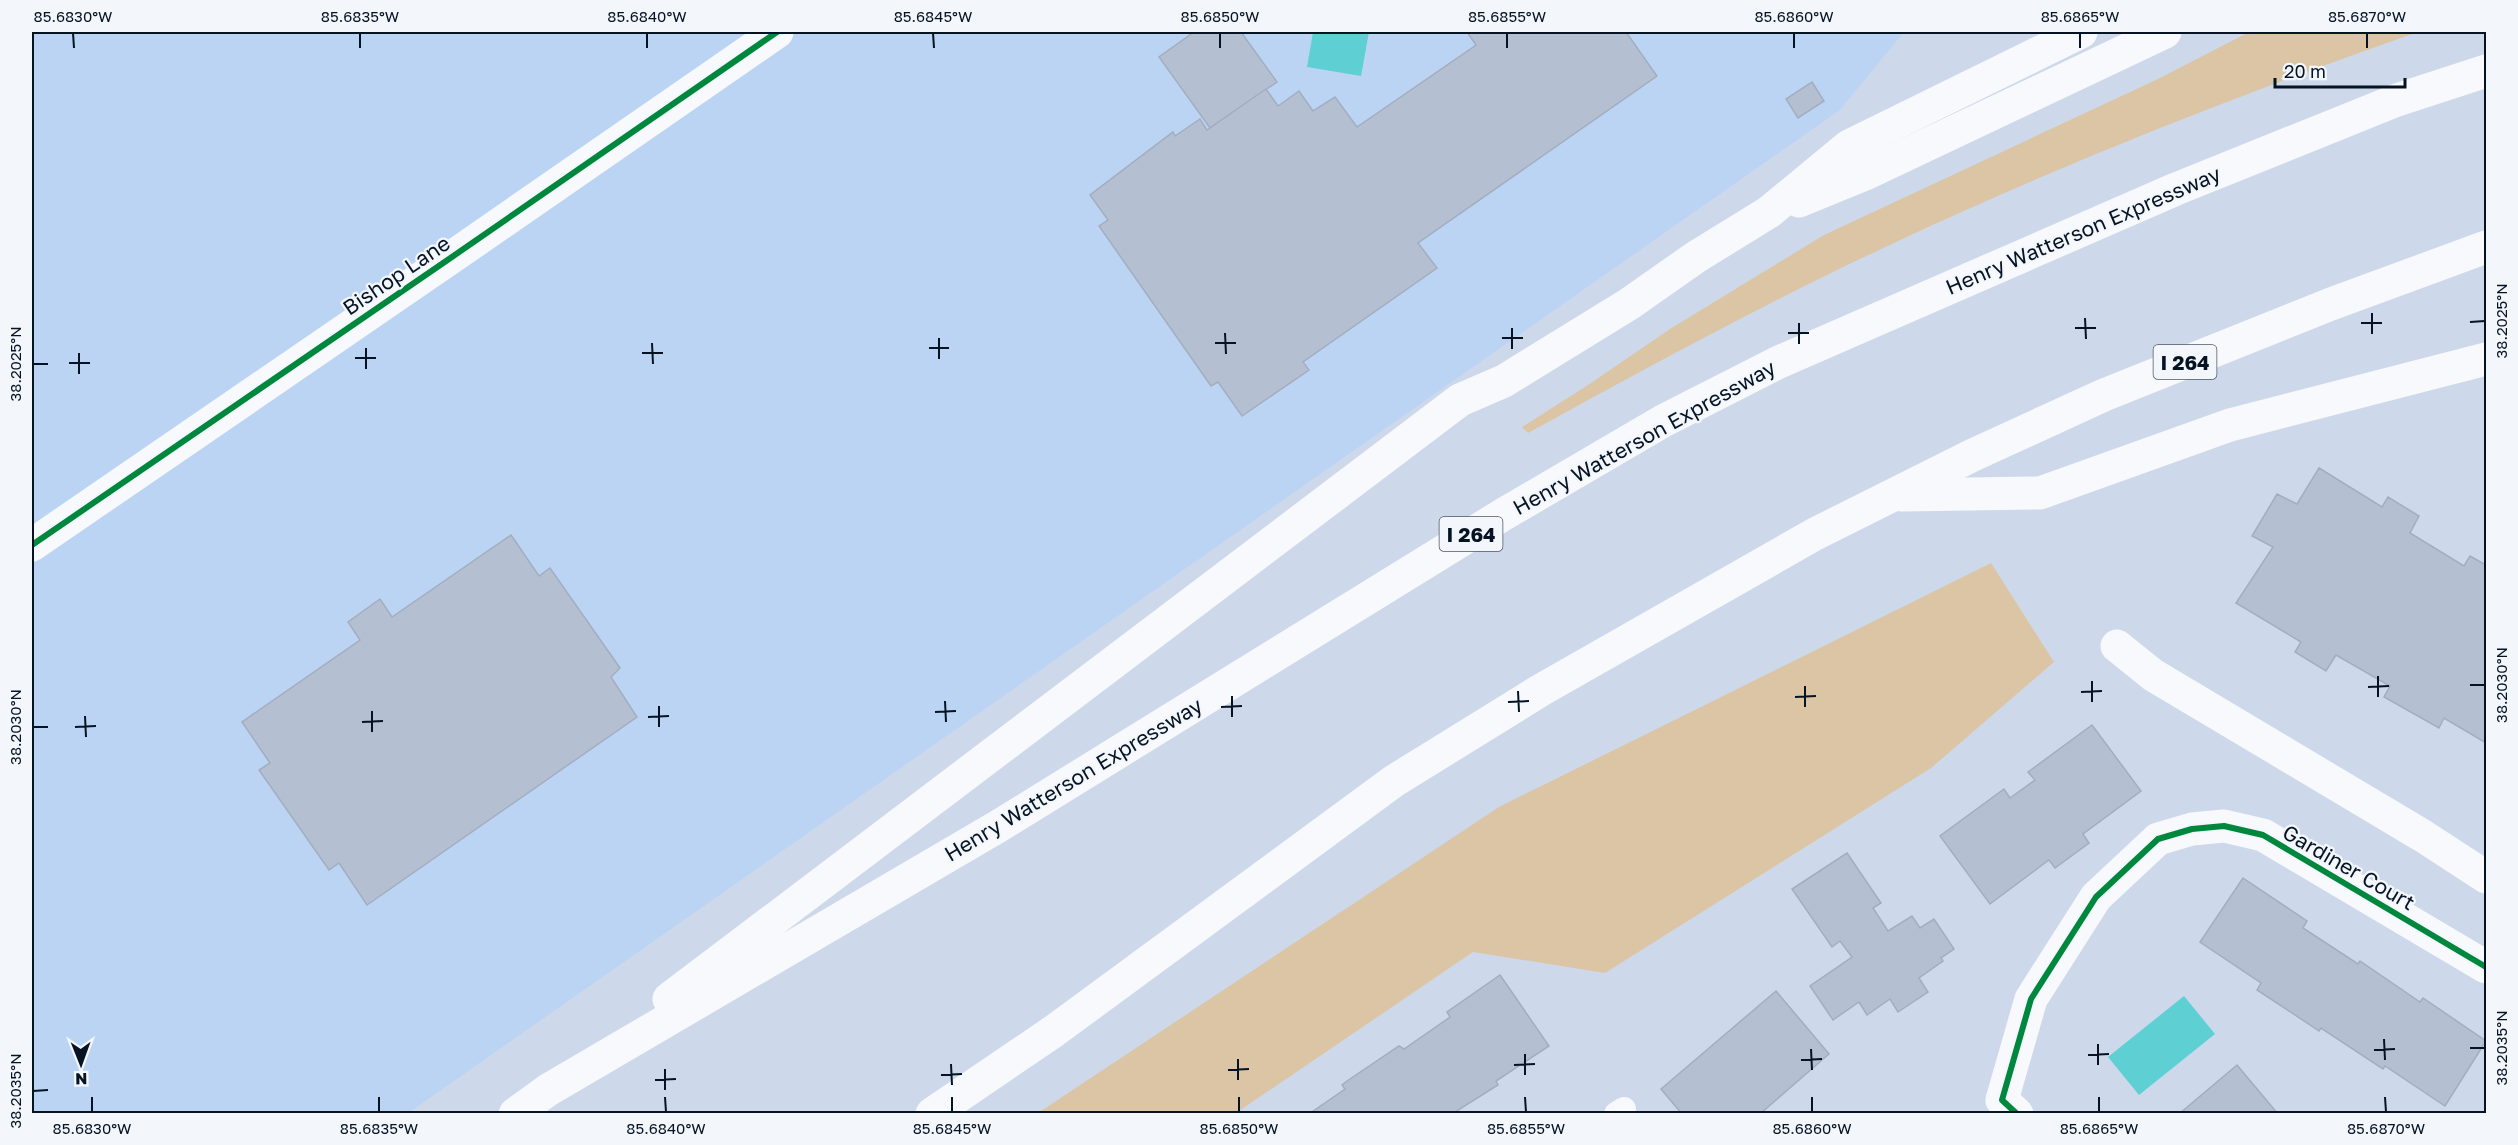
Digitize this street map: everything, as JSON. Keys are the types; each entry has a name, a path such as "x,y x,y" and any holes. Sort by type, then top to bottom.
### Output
{"main road":[{"name":"Bishop Lane","path":"32,545 777,32"},
{"path":"548,1090 1460,399 1504,381 1629,304 1696,257 1769,212 1849,146 2080,32"},
{"path":"1769,212 1865,174 2165,32"},
{"name":"Henry Watterson Expressway","path":"515,1113 548,1090 997,827 1504,514 1663,421 1779,362 2176,189 2397,100 2487,71"},
{"name":"I 264","path":"932,1113 1054,1031 1394,781 1541,690 1815,534 1891,495 2104,395 2331,304 2487,247"},
{"path":"1891,495 2040,493 2230,425 2487,359"},
{"path":"2117,646 2153,675 2423,836 2487,877"},
{"name":"Gardiner Court","path":"2017,1113 2002,1100 2031,999 2096,897 2158,839 2192,828 2224,826 2263,835 2487,967"}],"shaded area":[{"path":"32,32 1904,32 1840,110 407,1114 32,1113"},
{"path":"1313,32 1369,32 1361,76 1307,67"},
{"path":"2249,32 2418,32 2153,131 2023,185 1847,265 1755,311 1528,433 1522,427 1670,329 1824,235 2158,79"},
{"path":"1991,563 2054,662 1931,768 1605,973 1473,952 1236,1113 1038,1113 1499,807"},
{"path":"2184,996 2215,1034 2139,1095 2108,1057"}],"building":[{"path":"1194,32 1241,32 1277,82 1210,128 1159,57"},
{"path":"1467,32 1626,32 1657,76 1418,243 1437,268 1303,362 1309,370 1242,416 1218,382 1211,386 1099,226 1108,220 1090,195 1173,132 1175,136 1200,119 1207,130 1266,89 1278,106 1299,91 1313,111 1335,97 1357,127 1476,45"},
{"path":"1812,82 1824,101 1798,118 1786,99"},
{"path":"2319,468 2382,507 2388,497 2419,516 2410,533 2464,566 2470,556 2486,565 2486,743 2444,718 2439,728 2384,697 2390,686 2336,655 2326,671 2295,652 2301,642 2236,603 2273,547 2252,536 2277,494 2297,504"},
{"path":"511,535 539,576 550,568 620,668 611,677 637,717 367,905 339,863 329,870 259,770 270,763 242,722 360,640 348,622 380,599 392,617"},
{"path":"2092,725 2141,791 2083,834 2089,843 2055,868 2049,860 1990,904 1940,836 2004,789 2010,798 2035,780 2028,772"},
{"path":"1847,853 1881,903 1873,908 1888,931 1912,916 1920,928 1934,919 1954,949 1941,958 1943,961 1919,978 1928,992 1898,1012 1890,999 1867,1015 1859,1002 1833,1020 1810,986 1852,957 1840,941 1832,947 1792,889"},
{"path":"2243,878 2307,921 2303,928 2358,964 2360,961 2420,1002 2423,998 2486,1041 2445,1106 2385,1066 2383,1069 2321,1028 2319,1031 2257,990 2261,983 2200,942"},
{"path":"1500,975 1549,1046 1496,1081 1498,1085 1452,1114 1309,1114 1345,1089 1342,1085 1347,1081 1399,1046 1404,1049 1450,1017 1447,1012"},
{"path":"1776,991 1829,1054 1760,1114 1682,1114 1661,1089"},
{"path":"2237,1065 2278,1114 2179,1114"}],"cycle path":[{"path":"32,545 777,32"},
{"path":"2017,1114 2002,1100 2031,999 2096,897 2158,839 2192,829 2224,826 2263,835 2486,967"}]}
